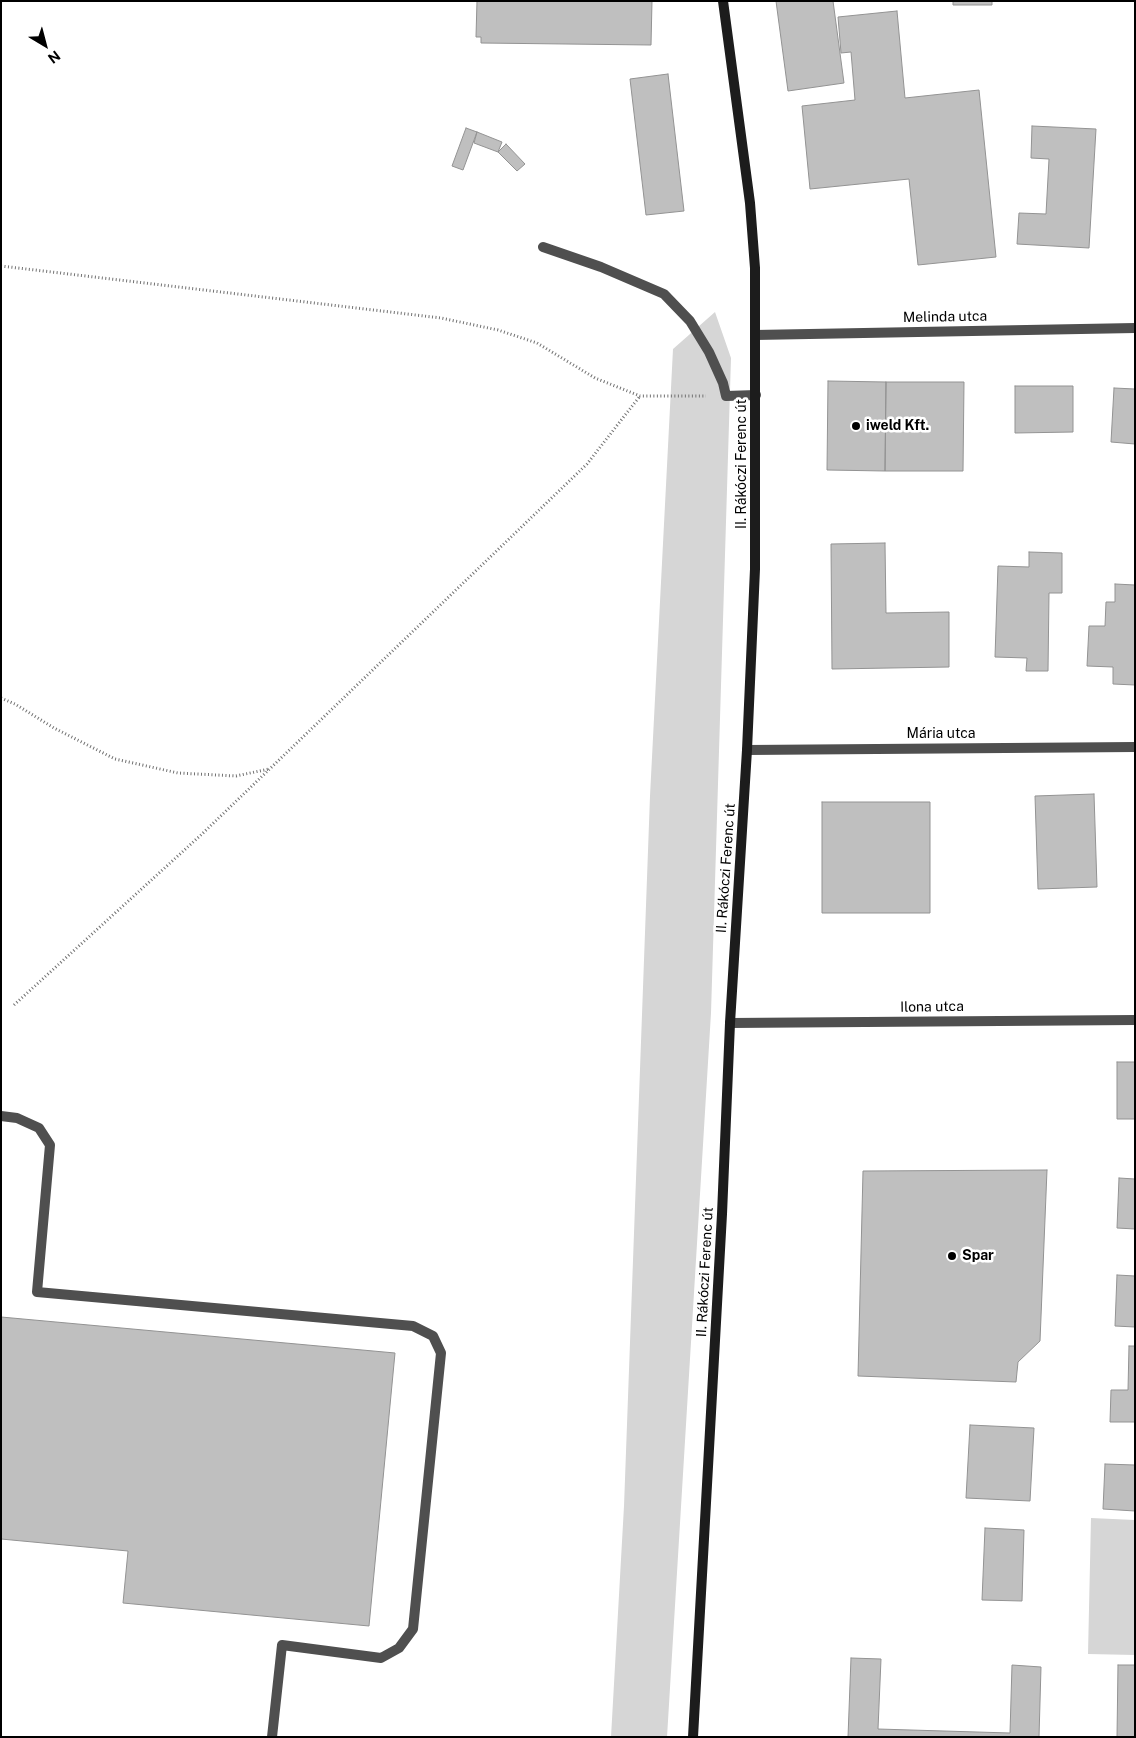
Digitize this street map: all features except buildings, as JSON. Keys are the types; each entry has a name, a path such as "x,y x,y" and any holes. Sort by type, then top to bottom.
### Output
{"main road":[{"name":"II. Rákóczi Ferenc út","path":"693,1737 721,1234 730,1023 747,750 755,569 755,268 750,203 723,1"}],"street":[{"path":"543,247 601,267 664,294 690,321 709,352 724,383 726,396 756,395"},
{"name":"Melinda utca","path":"755,334 1135,328"},
{"name":"Mária utca","path":"747,750 1135,748"},
{"name":"Ilona utca","path":"730,1023 1135,1020"},
{"path":"1,1116 17,1118 39,1128 50,1145 37,1292 413,1326 433,1336 441,1353 413,1629 399,1648 381,1658 282,1645 272,1737"}],"path":[{"path":"1,266 441,318 498,330 537,344 595,378 640,396 726,396"},
{"path":"14,1005 195,841 587,464 640,396"},
{"path":"1,698 115,759 178,773 236,776 270,768"}],"shaded area":[{"path":"715,312 731,358 711,1013 667,1737 611,1737 624,1506 650,796 673,349"},
{"path":"1091,1518 1135,1520 1135,1655 1088,1654"}],"place":[{"name":"iweld Kft.","path":"856,426"},
{"name":"Spar","path":"952,1256"}]}
